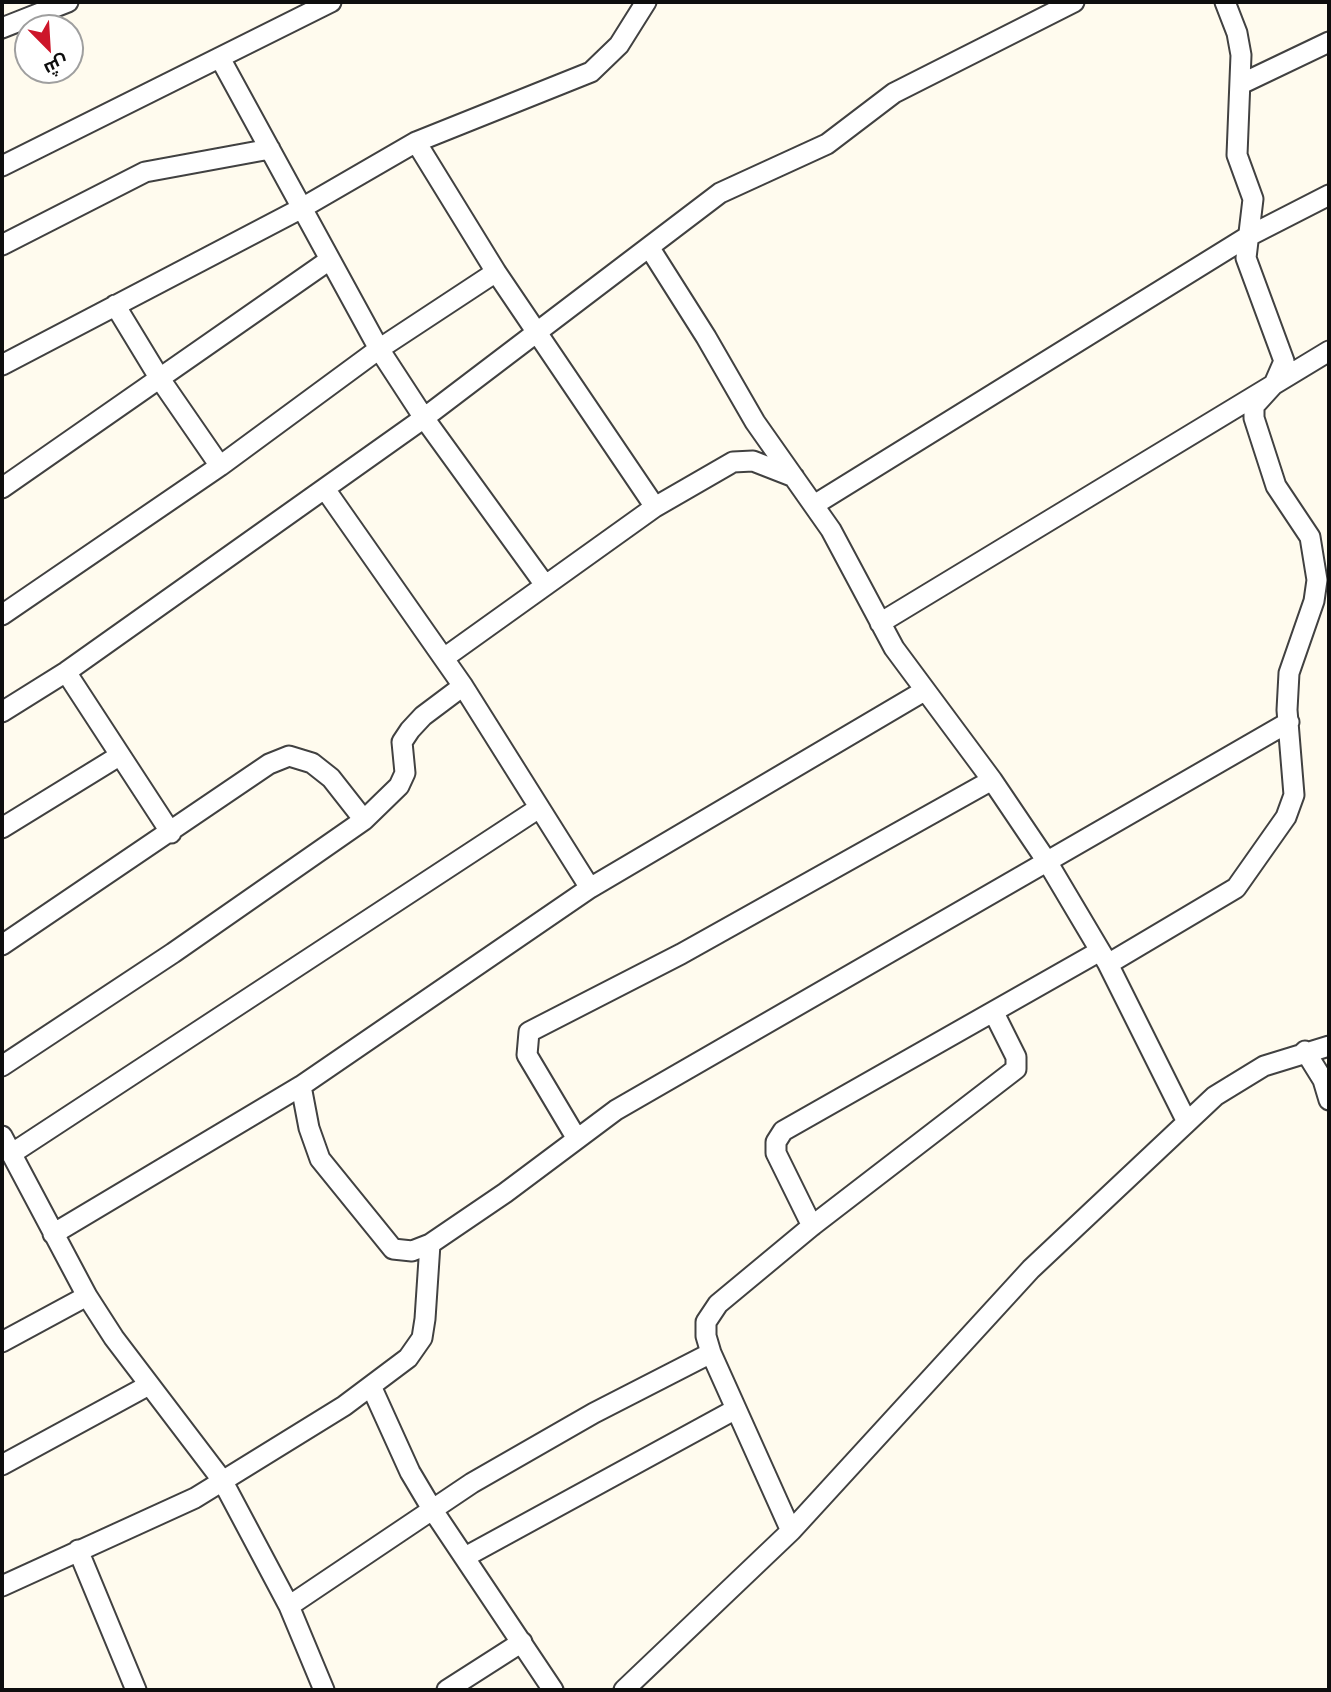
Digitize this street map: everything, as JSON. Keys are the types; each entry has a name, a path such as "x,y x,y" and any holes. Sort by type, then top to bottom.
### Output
{"street":[{"path":"2,28 68,2"},
{"path":"2,166 331,2"},
{"path":"2,365 302,208 416,142 592,72 619,45 646,2"},
{"path":"2,712 66,673 424,418 720,193 827,145 894,93 1074,2"},
{"path":"812,1226 776,1153 776,1142 783,1131 994,1013 1242,882 1292,806 1294,775 1289,722 1289,673 1314,601 1317,580 1310,537 1276,486 1255,418 1254,406 1274,384 1283,368 1283,353 1248,264 1247,237 1253,199 1252,190 1239,163 1236,144 1241,83 1237,33 1226,2"},
{"path":"1241,83 1329,42"},
{"path":"219,58 302,208 328,261 379,349 424,418 545,585"},
{"path":"416,142 496,272 655,507"},
{"path":"2,245 145,172 270,149"},
{"path":"814,505 1247,237 1329,195"},
{"path":"649,247 706,337 755,422 814,505 854,568 880,623 924,691 992,780 1048,863 1104,957 1187,1122"},
{"path":"2,488 328,261"},
{"path":"2,615 220,466 379,349 496,272"},
{"path":"115,305 160,379 220,466"},
{"path":"880,623 1329,351"},
{"path":"444,658 655,507 733,462 753,461 794,477"},
{"path":"325,489 463,685 590,888"},
{"path":"66,673 171,833"},
{"path":"2,1066 173,953 364,820 399,786 405,773 402,742 410,730 423,716 463,685"},
{"path":"53,1234 301,1086 590,888 924,691"},
{"path":"301,1086 309,1128 320,1159 376,1231 394,1249 412,1251 430,1244 616,1110 1289,722"},
{"path":"2,828 119,756"},
{"path":"2,945 171,833 269,764 289,757 313,763 331,778 364,820"},
{"path":"577,1139 527,1055 529,1032 681,954 992,780"},
{"path":"11,1154 540,807"},
{"path":"791,1531 712,1353 706,1336 706,1322 718,1304 812,1226 1016,1069 1016,1057 994,1013"},
{"path":"624,1690 791,1531 1031,1269 1215,1096 1264,1066 1305,1051 1329,1046"},
{"path":"1305,1051 1323,1080 1329,1100"},
{"path":"2,1136 87,1296 149,1385 222,1480 289,1606 324,1690"},
{"path":"2,1587 78,1550 158,1517 344,1406 408,1359 422,1338 430,1244"},
{"path":"2,1342 87,1296"},
{"path":"289,1606 432,1509 594,1413 712,1353"},
{"path":"2,1465 149,1385"},
{"path":"371,1386 410,1472 432,1509 553,1690"},
{"path":"465,1557 736,1409"},
{"path":"78,1550 136,1690"},
{"path":"447,1690 522,1643"}]}
